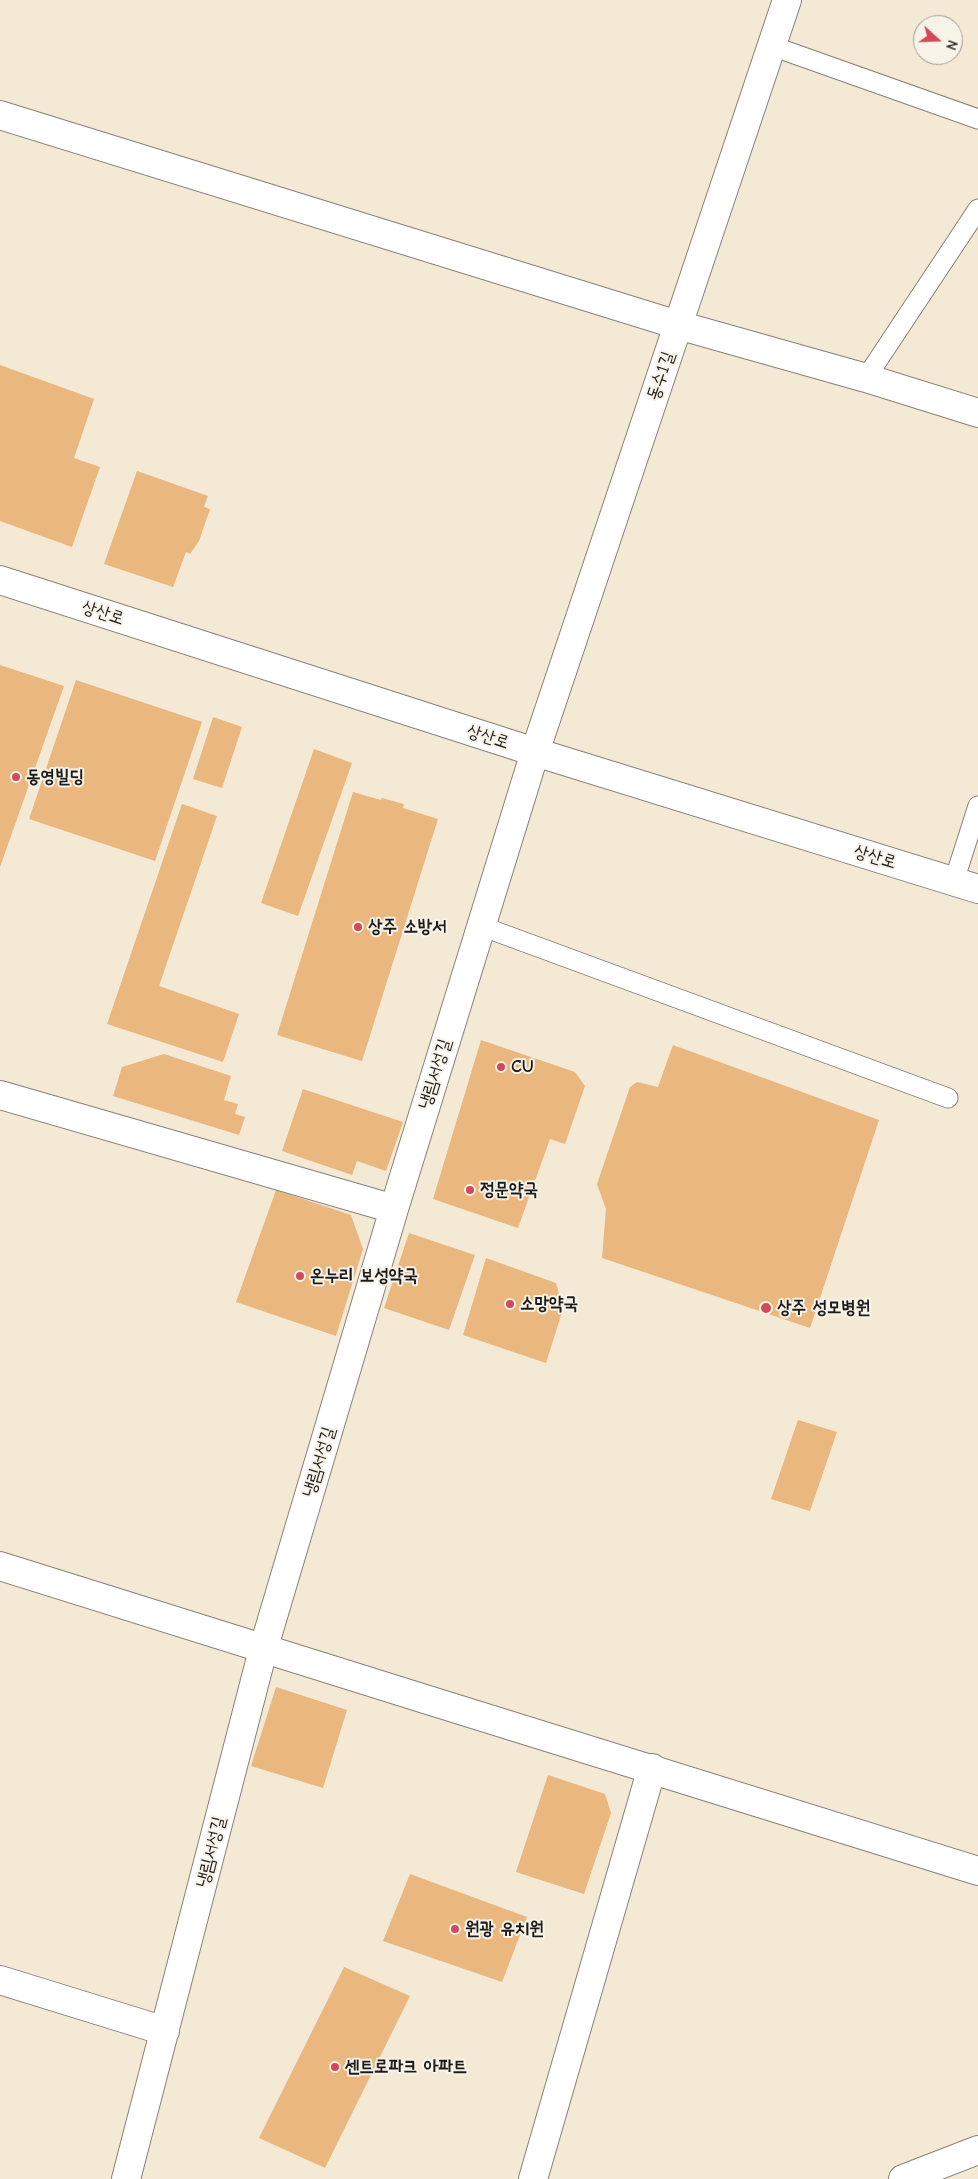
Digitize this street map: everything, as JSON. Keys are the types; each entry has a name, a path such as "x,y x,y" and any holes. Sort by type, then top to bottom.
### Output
{"street":[{"name":"동수1길","path":"535,752 787,0"},
{"path":"0,115 678,326 866,378 978,414"},
{"name":"상산로","path":"0,580 535,752 966,885"},
{"name":"냉림서성길","path":"126,2179 263,1650 394,1209 535,752"},
{"path":"0,1095 394,1209"},
{"path":"0,1566 263,1650 652,1768 978,1871"},
{"path":"533,2179 652,1768"},
{"path":"0,1980 165,2031"},
{"path":"903,2179 978,2150"}],"lane":[{"path":"772,46 978,120"},
{"path":"866,378 978,209"},
{"path":"966,885 978,806"},
{"path":"481,926 948,1098"}],"building":[{"path":"0,365 94,399 74,458 100,467 72,547 0,521"},
{"path":"137,471 208,496 204,507 210,509 199,541 190,554 186,552 173,587 104,564"},
{"name":"동영빌딩","path":"0,665 64,686 0,867"},
{"path":"76,680 202,722 155,861 29,819"},
{"path":"213,717 242,727 222,788 193,779"},
{"path":"314,749 352,763 298,916 261,903"},
{"name":"상주 소방서","path":"353,792 404,804 403,808 438,819 362,1061 277,1035"},
{"path":"182,804 217,816 159,986 239,1014 223,1062 107,1024"},
{"path":"481,1040 575,1072 585,1086 565,1144 550,1139 518,1228 433,1199"},
{"name":"상주 성모병원","path":"673,1045 879,1120 810,1328 602,1258 606,1209 597,1184 630,1087 637,1082 658,1087"},
{"path":"164,1054 231,1076 224,1100 238,1104 235,1114 245,1117 239,1135 113,1096 122,1067"},
{"path":"303,1089 403,1122 386,1171 357,1161 352,1175 282,1151"},
{"name":"온누리 보성약국","path":"276,1190 351,1215 363,1249 336,1336 236,1302"},
{"path":"409,1233 475,1255 449,1330 384,1308"},
{"path":"486,1258 556,1283 563,1309 546,1363 463,1335"},
{"path":"798,1420 837,1432 810,1511 771,1499"},
{"path":"276,1687 347,1710 323,1788 251,1766"},
{"path":"548,1775 605,1794 611,1813 584,1894 516,1872"},
{"name":"원광 유치원","path":"410,1874 527,1917 502,1982 383,1941"},
{"name":"센트로파크 아파트","path":"344,1967 410,1996 325,2168 259,2138"}],"place":[{"name":"동영빌딩","path":"16,777"},
{"name":"상주 소방서","path":"358,927"},
{"name":"CU","path":"501,1067"},
{"name":"정문약국","path":"470,1190"},
{"name":"온누리 보성약국","path":"300,1276"},
{"name":"소망약국","path":"510,1304"},
{"name":"상주 성모병원","path":"766,1308"},
{"name":"원광 유치원","path":"455,1929"},
{"name":"센트로파크 아파트","path":"335,2067"}]}
